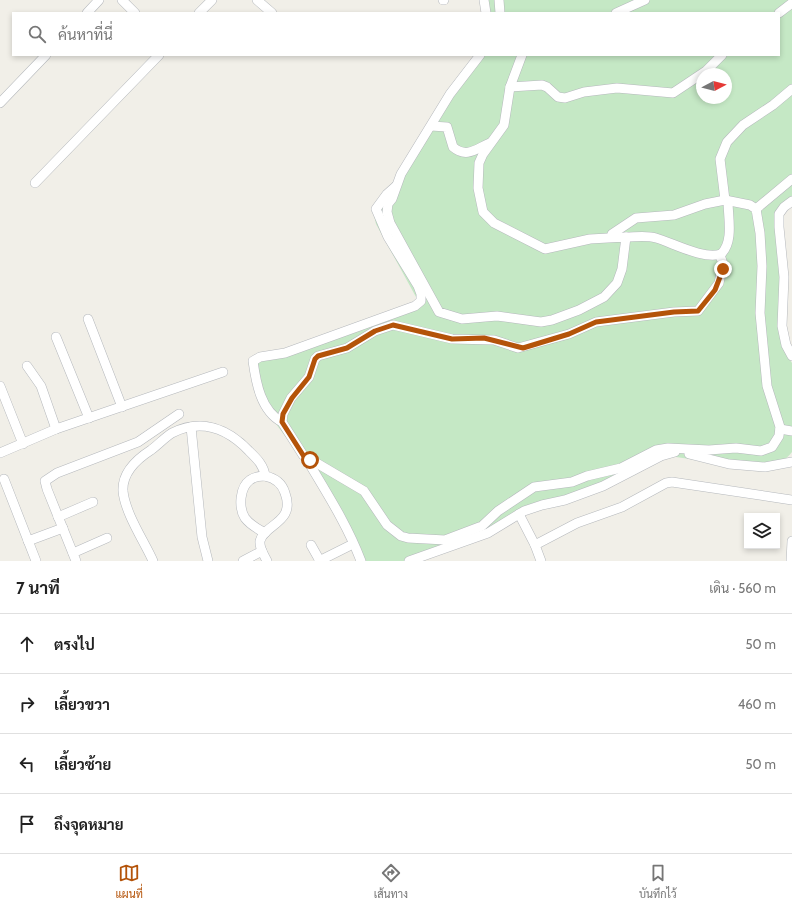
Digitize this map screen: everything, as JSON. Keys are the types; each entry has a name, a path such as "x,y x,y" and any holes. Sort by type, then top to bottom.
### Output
{"street":[{"path":"88,12 99,0"},
{"path":"122,0 134,12"},
{"path":"200,12 212,0"},
{"path":"257,0 271,12"},
{"path":"484,0 486,12"},
{"path":"499,0 500,12"},
{"path":"618,12 645,0"},
{"path":"780,12 792,3"},
{"path":"0,103 45,56"},
{"path":"35,183 158,56"},
{"path":"479,56 450,94 401,174 392,199 388,204 387,212 390,222 439,312 462,318 497,316 541,322 552,320 579,310 604,297 620,277 626,237"},
{"path":"522,56 510,86 504,125 491,142 479,162 477,180 480,204 483,212 494,223 545,249 563,244 614,235 655,238 691,251 715,256 720,255 724,252 728,238 727,201 720,159 727,142 743,125 768,109 792,89"},
{"path":"510,86 542,85 558,97 565,98 584,92 617,88 674,93 706,71 721,56"},
{"path":"431,126 447,127 453,147 463,153 468,154 491,142"},
{"path":"756,209 792,179"},
{"path":"360,561 352,538 340,514 304,454 282,422 269,412 263,401 253,361 260,357 285,354 415,306 421,301 421,294 418,286 388,237 376,209 387,194 396,186"},
{"path":"304,454 326,470 349,481 364,492 387,525 401,536 408,538 445,540 482,526 488,518 534,486 572,482 587,476 621,468 656,450 668,448 709,450 736,448 768,450 776,443 780,429 767,386 760,313 762,266 760,233 756,209 750,205 727,201 705,204 674,214 636,218 614,235"},
{"path":"792,201 784,207 779,214 779,226 784,277 782,326 786,344 792,356"},
{"path":"282,422 283,414 292,398 309,377 315,359 318,356 347,348 375,331 393,325 400,325 452,339 484,338 523,348 569,334 596,322 674,312 698,311 719,283 723,264 720,255"},
{"path":"88,319 122,406"},
{"path":"56,337 89,418"},
{"path":"27,366 41,386 56,429"},
{"path":"0,453 56,429 223,372"},
{"path":"0,386 23,444"},
{"path":"107,538 75,557 58,517 46,481 57,473 138,442 179,414"},
{"path":"153,561 127,505 123,492 124,482 137,460 173,433 191,427 206,426 229,433 259,461 265,470 265,476"},
{"path":"191,427 202,537 208,561"},
{"path":"780,429 792,431"},
{"path":"409,561 488,533 521,513 542,505 565,500 603,486 668,453 678,452 729,464 765,467 792,462"},
{"path":"265,533 243,515 240,498 242,489 250,480 265,476 276,480 282,486 287,498 287,507 283,517 265,533 260,541 262,551 267,561"},
{"path":"4,479 36,561"},
{"path":"535,544 577,523 622,507 660,486 672,482 792,500"},
{"path":"58,517 93,502"},
{"path":"521,513 541,561"},
{"path":"28,541 63,528"},
{"path":"792,541 792,560"},
{"path":"311,545 320,561 349,546"},
{"path":"243,561 262,551"}],"green space":[{"path":"482,0 792,0 792,197 779,211 785,352 792,363 792,452 782,461 767,465 750,466 663,456 554,504 409,561 362,561 311,471 259,401 251,364 417,302 416,297 376,224 374,215 477,56 780,56 780,12 484,12"}],"route":[{"path":"310,460 304,454 303,455 282,422 283,414 301,384 309,377 315,359 318,356 347,348 375,331 393,325 409,327 426,333 452,339 462,340 484,338 518,348 523,348 569,334 596,322 674,312 698,311 701,310 715,290 719,283 723,269"}]}
